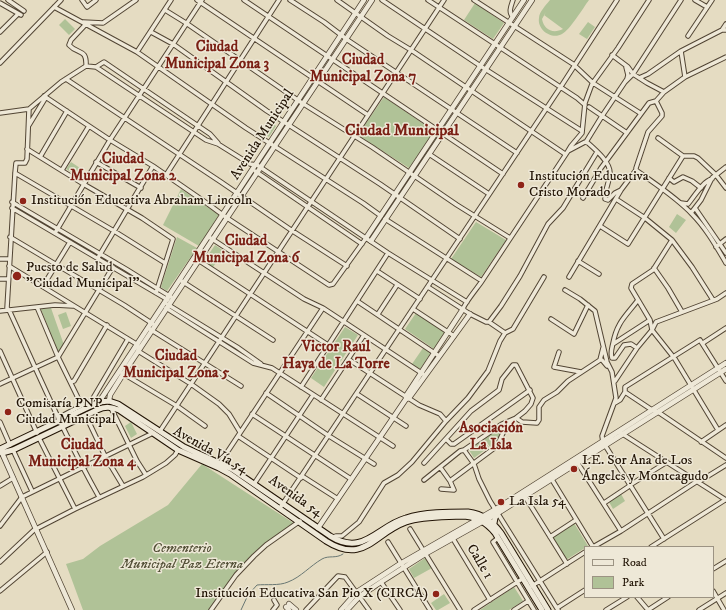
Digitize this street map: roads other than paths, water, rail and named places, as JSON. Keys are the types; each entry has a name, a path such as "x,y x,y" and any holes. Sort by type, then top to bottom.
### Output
{"main road":[{"path":"0,452 38,435 100,402 109,401"},
{"name":"Avenida 54","path":"109,401 124,407 184,447 220,463 254,484 282,506 332,538 346,543 358,543 367,540 402,519 417,515 468,512 486,518 494,523"},
{"path":"60,422 86,416 103,408 110,407"},
{"name":"Avenida Vía 54","path":"110,407 119,410 178,450 225,471 282,506 300,522 337,547 351,550 362,548 396,527 408,522 419,520 469,516 481,521"},
{"path":"497,511 494,523 548,610"},
{"path":"481,521 492,529 496,540 542,610"}],"street":[{"path":"8,0 24,11"},
{"path":"0,63 61,0"},
{"path":"82,0 87,8 96,0"},
{"path":"82,22 103,23 136,0"},
{"path":"137,52 171,0"},
{"path":"244,0 503,174"},
{"path":"166,175 279,0"},
{"path":"290,0 517,153"},
{"path":"337,0 355,14 466,88 567,152"},
{"name":"Avenida Municipal","path":"109,401 110,395 138,345 154,324 287,123 364,0"},
{"name":"Avenida Municipal","path":"315,80 332,60 372,0"},
{"path":"382,0 480,66 582,131"},
{"path":"428,0 577,98 627,133"},
{"path":"160,431 444,0"},
{"path":"474,0 574,66 593,83 640,113"},
{"path":"513,0 510,10 513,17"},
{"path":"45,96 88,126 153,166 225,217 331,285 348,266 362,244 368,240 383,218 410,172 524,0"},
{"path":"397,196 414,176 532,0"},
{"path":"282,506 532,131 617,0"},
{"path":"318,528 423,374 434,353 463,309 464,305 482,281 570,146 582,131 589,91 593,83 649,0"},
{"path":"625,82 633,74 681,0"},
{"path":"695,0 707,7"},
{"path":"688,36 712,0"},
{"path":"55,232 96,162 200,1 368,115"},
{"path":"0,3 19,15 0,32"},
{"path":"54,7 137,52 246,128 273,144 383,218 482,281"},
{"path":"165,10 354,137 366,143 510,238"},
{"path":"86,24 71,40 69,45 69,47 83,53 86,59 86,66"},
{"path":"639,78 648,74 680,52 724,30 726,24"},
{"path":"151,32 172,44 267,111 460,239"},
{"path":"680,52 685,77"},
{"path":"612,54 628,67 633,74 664,92"},
{"path":"583,198 601,168 640,113 649,103 656,101 664,92 685,77 726,57"},
{"path":"96,67 104,62 198,125 210,134 218,144"},
{"path":"0,113 29,109 66,79 86,66 96,67 206,140 218,144 250,164 258,166 368,240 467,302"},
{"path":"567,152 579,144 586,142 625,82 628,75 626,66"},
{"path":"66,79 348,266"},
{"path":"28,126 45,96"},
{"path":"569,277 621,190 636,170 648,132 662,116 656,101"},
{"path":"29,109 27,159 25,163 16,163 15,172 12,202 7,308 10,310 60,422 82,467 99,497"},
{"path":"40,157 67,111"},
{"path":"62,170 88,126"},
{"path":"658,138 683,156 694,156 698,158 716,175 726,188"},
{"path":"586,142 606,162 610,170 605,199 608,200 615,193 621,190"},
{"path":"27,149 173,238 157,291"},
{"path":"489,322 520,276 548,224 563,208 597,152"},
{"path":"429,154 489,194"},
{"path":"600,226 628,244 683,156"},
{"path":"96,162 141,188"},
{"path":"250,164 255,171 362,244"},
{"path":"99,256 128,210 153,166"},
{"path":"680,203 688,204 708,180 726,167"},
{"path":"636,170 663,189 691,213 704,229 726,262"},
{"path":"15,172 165,263"},
{"path":"669,178 674,182 683,177 692,181 701,188"},
{"path":"691,213 701,200 712,178"},
{"path":"616,199 645,218 672,240 692,267 713,300"},
{"path":"12,202 57,228 113,267 157,291"},
{"path":"12,208 70,242 126,269 157,291 168,302 219,341 253,363 272,368 393,446"},
{"path":"695,208 726,253"},
{"path":"10,238 154,324"},
{"path":"211,238 304,299 323,308 423,374"},
{"path":"716,247 726,239"},
{"path":"672,240 653,270 632,284 631,288 650,320 652,330 673,356 718,430"},
{"path":"43,286 70,242"},
{"path":"301,387 388,253"},
{"path":"0,259 9,260"},
{"path":"196,259 328,345"},
{"path":"578,261 599,274"},
{"path":"9,266 138,345 138,351 191,384 230,414 239,434 271,457 338,499"},
{"path":"0,384 58,357 113,267"},
{"path":"654,268 682,312"},
{"path":"377,271 420,299"},
{"path":"332,538 342,536 359,522 384,483 412,462 446,421 468,398 488,371 500,341 506,333 513,329 544,277"},
{"path":"0,279 8,279"},
{"path":"182,281 273,340"},
{"path":"378,314 397,285"},
{"path":"428,287 470,314 489,322 506,333"},
{"path":"565,290 595,311 603,347 612,372 616,398 602,436 604,444 664,538"},
{"path":"614,382 637,348 652,330 656,322 713,300 726,293"},
{"path":"637,348 631,344 624,345 614,359 611,356 614,335 620,321 638,300"},
{"path":"357,301 439,356"},
{"path":"168,302 263,366"},
{"path":"0,311 62,305 76,307"},
{"path":"550,319 574,334 588,305"},
{"path":"37,308 58,357 82,406"},
{"path":"220,463 323,308"},
{"path":"413,309 454,336"},
{"path":"423,374 439,356 470,314"},
{"path":"613,344 650,320"},
{"path":"71,382 74,381 107,325"},
{"path":"703,343 726,328"},
{"path":"150,329 241,386"},
{"name":"Avenida Municipal","path":"100,402 138,351 150,329"},
{"path":"321,400 364,335"},
{"path":"60,422 92,400 128,338"},
{"path":"615,403 620,400 625,392 624,388 626,386 699,340 703,343 726,381"},
{"path":"516,418 522,422 537,423 539,420 539,407 541,403 557,392 568,381 600,360 603,347"},
{"path":"0,351 38,435 75,508"},
{"path":"559,352 554,367 581,372"},
{"path":"348,359 418,405 436,411 446,421"},
{"path":"600,360 604,361 610,369"},
{"path":"424,552 453,539 524,495 693,387 719,370 726,363"},
{"path":"424,463 454,428 471,411 499,390 502,379 513,365 516,365 530,390 533,398 532,404 516,418 502,424 464,450 460,451 424,480"},
{"path":"719,370 726,369"},
{"path":"122,372 177,406 205,426"},
{"path":"446,439 451,444 454,444 530,390"},
{"path":"625,392 726,458"},
{"path":"266,393 329,436 374,464"},
{"path":"357,394 406,426"},
{"path":"254,484 313,395"},
{"path":"110,407 146,475"},
{"path":"252,414 352,478"},
{"path":"86,416 105,456 123,486"},
{"path":"450,481 497,446 511,420"},
{"path":"0,422 32,491"},
{"path":"700,442 726,425"},
{"path":"0,526 22,496 154,433"},
{"path":"621,433 726,500 652,546"},
{"path":"0,562 34,530 37,530 75,508 146,475 166,463 178,450"},
{"path":"464,450 474,464 485,492 557,609 584,591"},
{"path":"0,452 22,496 72,610"},
{"path":"577,461 621,531"},
{"path":"604,503 667,462"},
{"path":"595,546 621,531 647,512 726,465"},
{"path":"440,467 450,481 454,490 441,489"},
{"path":"0,486 13,478"},
{"path":"551,478 592,546"},
{"path":"524,495 566,564"},
{"path":"550,537 576,520"},
{"path":"341,610 358,594 450,534 481,521"},
{"path":"211,610 250,560 266,545 300,522"},
{"path":"410,529 460,610"},
{"name":"Calle 1","path":"450,534 490,600"},
{"path":"496,540 516,583 534,610"},
{"path":"388,542 430,610"},
{"path":"0,591 47,552"},
{"path":"532,586 584,553"},
{"path":"714,568 726,561"},
{"path":"306,610 338,576 345,577 369,610"},
{"path":"474,610 522,579"},
{"path":"380,580 400,610"},
{"path":"714,592 724,610"},
{"path":"699,610 726,593"},
{"path":"347,610 358,594"},
{"path":"606,610 625,598"},
{"path":"638,598 648,610 666,598"},
{"path":"273,610 277,605 274,600"},
{"path":"514,610 528,601"},
{"path":"288,607 296,610"}],"waterway":[{"path":"241,610 248,595 257,585 288,582 322,559 343,554"}],"place":[{"name":"Institución Educativa Cristo Morado","path":"521,185"},
{"name":"Institución Educativa Abraham Lincoln","path":"23,201"},
{"name":"Puesto de Salud \"Ciudad Municipal\"","path":"17,276"},
{"name":"Comisaría PNP Ciudad Municipal","path":"8,412"},
{"name":"I.E. Sor Ana de Los Ángeles y Monteagudo","path":"574,469"},
{"name":"La Isla 54","path":"501,502"},
{"name":"Institución Educativa San Pio X (CIRCA)","path":"436,594"}],"district":[{"name":"Ciudad Municipal Zona 3","path":"217,56"},
{"name":"Ciudad Municipal Zona 7","path":"363,70"},
{"name":"Ciudad Municipal","path":"402,132"},
{"name":"Ciudad Municipal Zona 2","path":"123,168"},
{"name":"Ciudad Municipal Zona 6","path":"246,250"},
{"name":"Victor Raul Haya de La Torre","path":"336,356"},
{"name":"Ciudad Municipal Zona 5","path":"176,366"},
{"name":"Asociación La Isla","path":"491,438"},
{"name":"Ciudad Municipal Zona 4","path":"82,454"}],"park label":[{"name":"Cementerio Municipal Paz Eterna","path":"182,558"}]}
